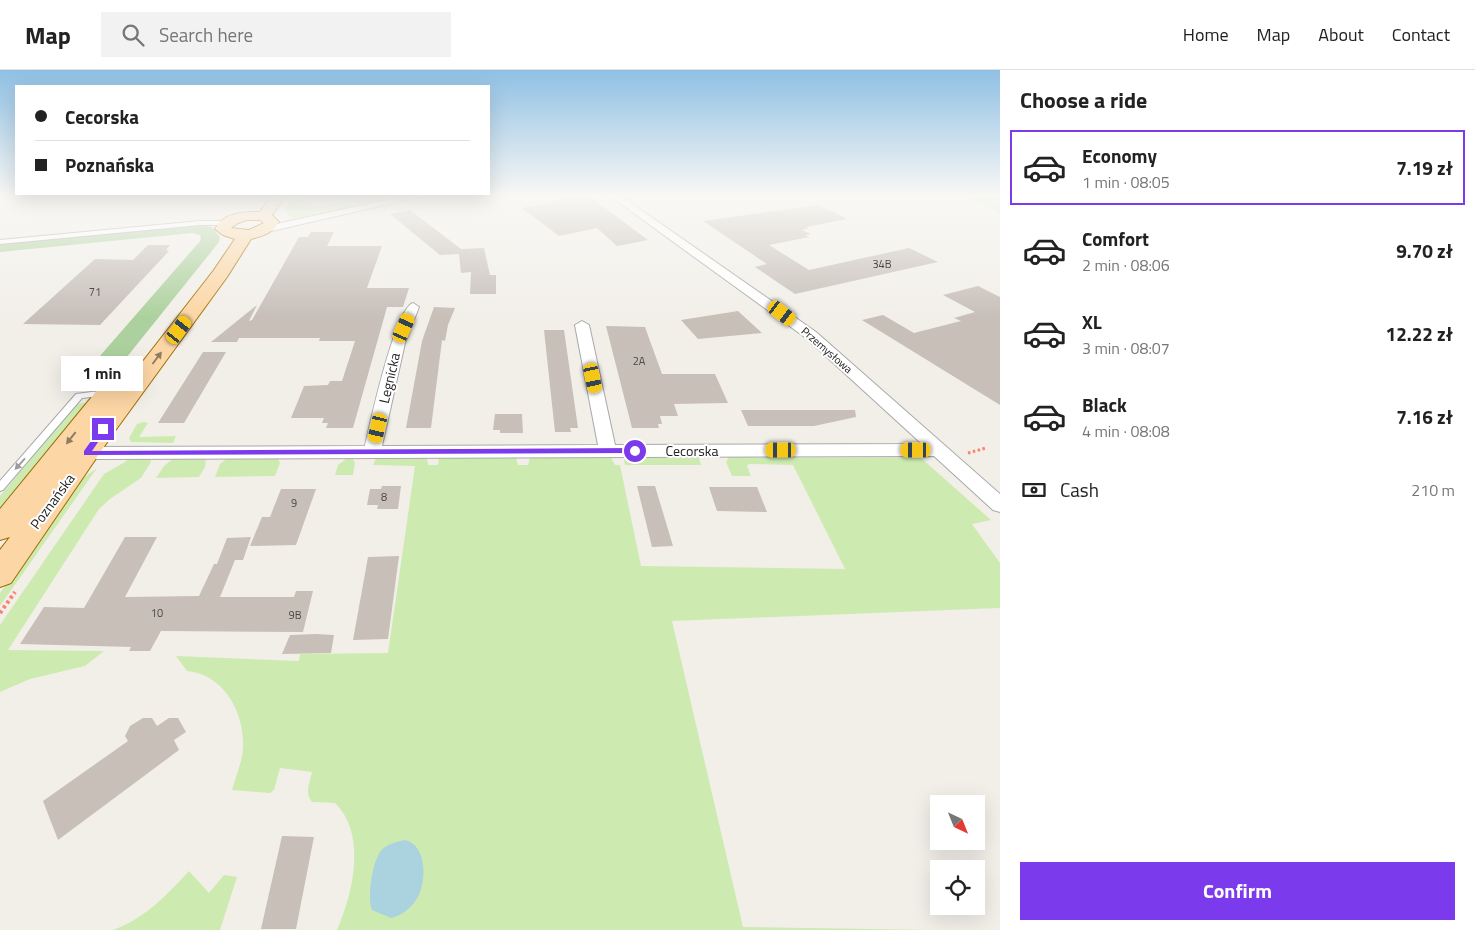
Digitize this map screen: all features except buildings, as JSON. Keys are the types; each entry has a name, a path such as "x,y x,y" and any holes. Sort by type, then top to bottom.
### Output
{"main road":[{"name":"Poznańska","path":"0,529 230,236"},
{"name":"Poznańska","path":"0,574 86,453 216,280 232,236"}],"street":[{"name":"Przemysłowa","path":"670,236 811,336 1000,505"},
{"name":"Legnicka","path":"372,452 398,343 413,306"},
{"path":"582,325 608,451"},
{"name":"Cecorska","path":"86,453 938,450"}],"lane":[{"path":"0,242 62,236"},
{"path":"0,487 79,396 108,393"}],"path":[{"path":"965,454 986,448"}],"green space":[{"path":"82,236 160,236 0,252 0,244"},
{"path":"200,236 220,237 219,242 110,378 90,388 72,388 201,240"},
{"path":"87,403 0,515 0,496 76,405"},
{"path":"148,423 139,437 176,436 173,443 131,442 129,438 137,424"},
{"path":"729,457 921,458 991,520 972,524 1000,563 1000,608 672,621 743,927 933,930 337,930 348,899 354,865 354,847 351,831 345,816 335,803 312,802 308,791 312,772 280,768 274,790 270,793 232,790 242,756 242,728 238,714 224,690 201,674 187,671 176,656 299,661 300,654 388,653 415,466 373,465 376,458 427,458 428,465 438,465 439,458 516,458 518,465 528,465 530,458 611,458 615,465 620,465 641,566 845,569 793,465 749,464 747,466 751,476 732,476 726,462"},
{"path":"150,458 151,462 141,478 110,499 99,509 8,650 104,651 85,666 30,679 0,692 0,625 104,474 128,459"},
{"path":"174,458 206,458 205,467 199,477 156,478 164,466"},
{"path":"626,458 699,458 701,465 625,465 624,460"},
{"path":"226,459 278,459 280,463 275,476 215,477 220,464"},
{"path":"346,459 353,459 355,463 353,475 335,475 338,465"},
{"path":"97,468 0,606 0,593 79,481"},
{"path":"189,871 209,893 224,875 237,877 220,930 113,930 145,913"}],"water":[{"path":"405,840 413,843 418,849 423,866 422,885 420,893 411,906 402,914 391,918 372,910 370,889 373,872 377,857 382,849"}],"route":[{"path":"103,429 86,453 635,451"}]}
